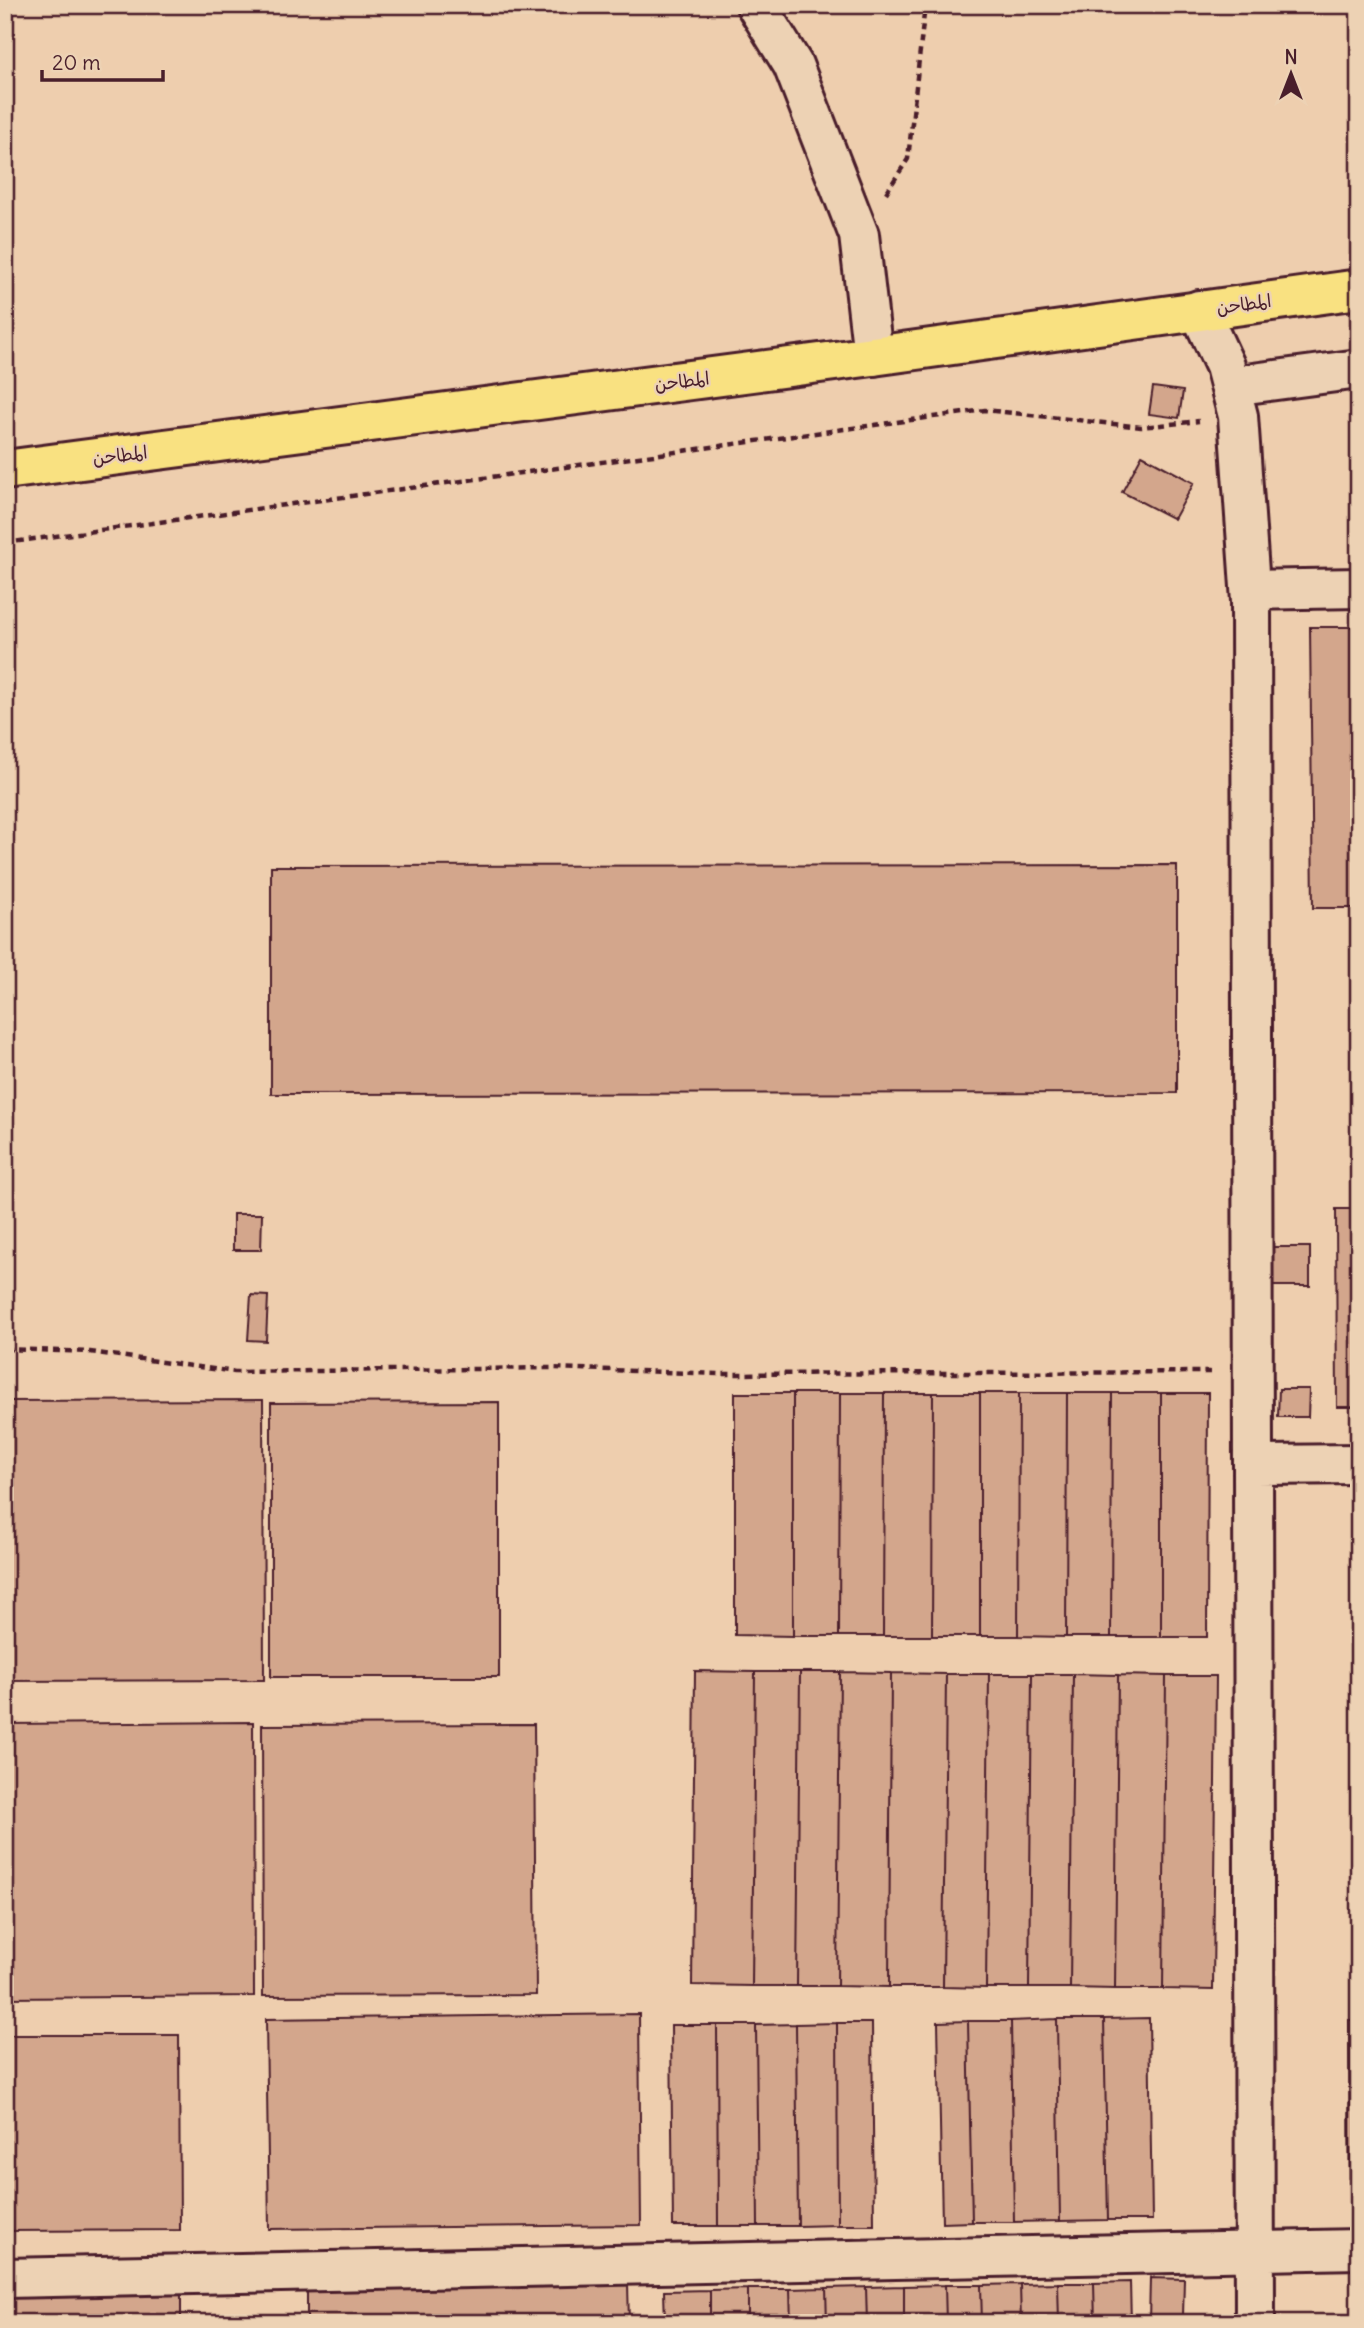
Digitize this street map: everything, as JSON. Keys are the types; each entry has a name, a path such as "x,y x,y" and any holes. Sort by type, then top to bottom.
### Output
{"main road":[{"name":"المطاحن","path":"5,470 1359,289"}],"street":[{"path":"756,5 793,65 859,235 873,356"},
{"path":"1199,310 1225,366 1234,401 1251,590 1255,2323"},
{"path":"1234,401 1359,369"},
{"path":"1251,590 1359,588"},
{"path":"1255,1465 1359,1464"},
{"path":"5,2278 1359,2249"}],"path":[{"path":"859,235 908,159 925,5"},
{"path":"5,544 985,410 1141,427 1234,401"},
{"path":"5,1349 90,1352 235,1372 552,1368 721,1374 1254,1372"}],"building":[{"path":"1153,387 1183,391 1179,418 1149,414"},
{"path":"1353,407 1359,407 1359,573 1355,573"},
{"path":"1142,455 1194,483 1174,519 1122,492"},
{"path":"1310,627 1359,627 1359,908 1313,908"},
{"path":"1177,865 1177,1093 271,1094 271,866"},
{"path":"1336,1209 1359,1209 1359,1407 1337,1407"},
{"path":"233,1214 262,1214 261,1250 233,1250"},
{"path":"1272,1247 1310,1247 1310,1286 1272,1286"},
{"path":"251,1295 268,1296 266,1341 248,1340"},
{"path":"1279,1389 1309,1389 1308,1417 1278,1417"},
{"path":"735,1393 793,1393 793,1636 735,1635"},
{"path":"793,1393 840,1393 839,1636 793,1636"},
{"path":"840,1393 884,1393 883,1636 839,1636"},
{"path":"884,1393 933,1393 932,1636 883,1636"},
{"path":"933,1393 980,1393 980,1636 932,1636"},
{"path":"980,1393 1019,1393 1018,1636 980,1636"},
{"path":"1019,1393 1067,1393 1066,1637 1018,1636"},
{"path":"1067,1393 1112,1393 1111,1637 1066,1637"},
{"path":"1112,1393 1161,1393 1161,1637 1111,1637"},
{"path":"1161,1393 1208,1393 1207,1637 1161,1637"},
{"path":"263,1400 264,1680 5,1681 5,1401"},
{"path":"499,1402 499,1677 271,1677 271,1403"},
{"path":"695,1671 755,1672 752,1986 692,1985"},
{"path":"755,1672 800,1672 797,1986 752,1986"},
{"path":"800,1672 840,1672 837,1986 797,1986"},
{"path":"840,1672 891,1673 889,1987 837,1986"},
{"path":"891,1673 946,1674 943,1987 889,1987"},
{"path":"946,1674 989,1674 986,1988 943,1987"},
{"path":"989,1674 1032,1674 1029,1988 986,1988"},
{"path":"1032,1674 1073,1674 1070,1988 1029,1988"},
{"path":"1073,1674 1118,1675 1115,1989 1070,1988"},
{"path":"1118,1675 1166,1676 1163,1989 1115,1989"},
{"path":"1166,1676 1216,1676 1213,1990 1163,1989"},
{"path":"253,1722 254,1996 5,1998 5,1724"},
{"path":"534,1724 536,1995 263,1996 262,1725"},
{"path":"639,2014 641,2225 269,2229 266,2019"},
{"path":"1149,2018 1152,2220 1108,2220 1104,2019"},
{"path":"1057,2019 1060,2221 1014,2222 1011,2021"},
{"path":"1057,2019 1104,2019 1108,2220 1060,2221"},
{"path":"1349,2020 1359,2020 1359,2217 1350,2217"},
{"path":"968,2021 972,2222 942,2223 938,2022"},
{"path":"968,2021 1011,2021 1014,2222 972,2222"},
{"path":"837,2023 872,2023 874,2225 838,2225"},
{"path":"837,2023 838,2225 798,2226 796,2024"},
{"path":"796,2024 798,2226 758,2226 756,2025"},
{"path":"671,2025 717,2025 718,2226 673,2226"},
{"path":"717,2025 756,2025 758,2226 718,2226"},
{"path":"5,2035 179,2035 180,2230 5,2231"},
{"path":"1150,2278 1184,2279 1183,2316 1217,2317 1217,2323 1149,2323"},
{"path":"1130,2282 1131,2323 1095,2323 1094,2283"},
{"path":"1058,2283 1059,2323 1021,2323 1020,2284"},
{"path":"1058,2283 1094,2283 1095,2323 1059,2323"},
{"path":"628,2284 629,2323 307,2323 307,2290"},
{"path":"1020,2284 1021,2323 982,2323 981,2285"},
{"path":"945,2285 981,2285 982,2323 946,2323"},
{"path":"945,2285 946,2323 904,2323 904,2286"},
{"path":"904,2286 904,2323 867,2323 866,2287"},
{"path":"866,2287 867,2323 827,2323 826,2288"},
{"path":"826,2288 827,2323 791,2323 790,2289"},
{"path":"748,2289 790,2289 791,2323 748,2323"},
{"path":"748,2289 748,2323 710,2323 710,2290"},
{"path":"710,2290 710,2323 665,2323 664,2291"},
{"path":"181,2292 181,2323 5,2323 5,2293"}]}
